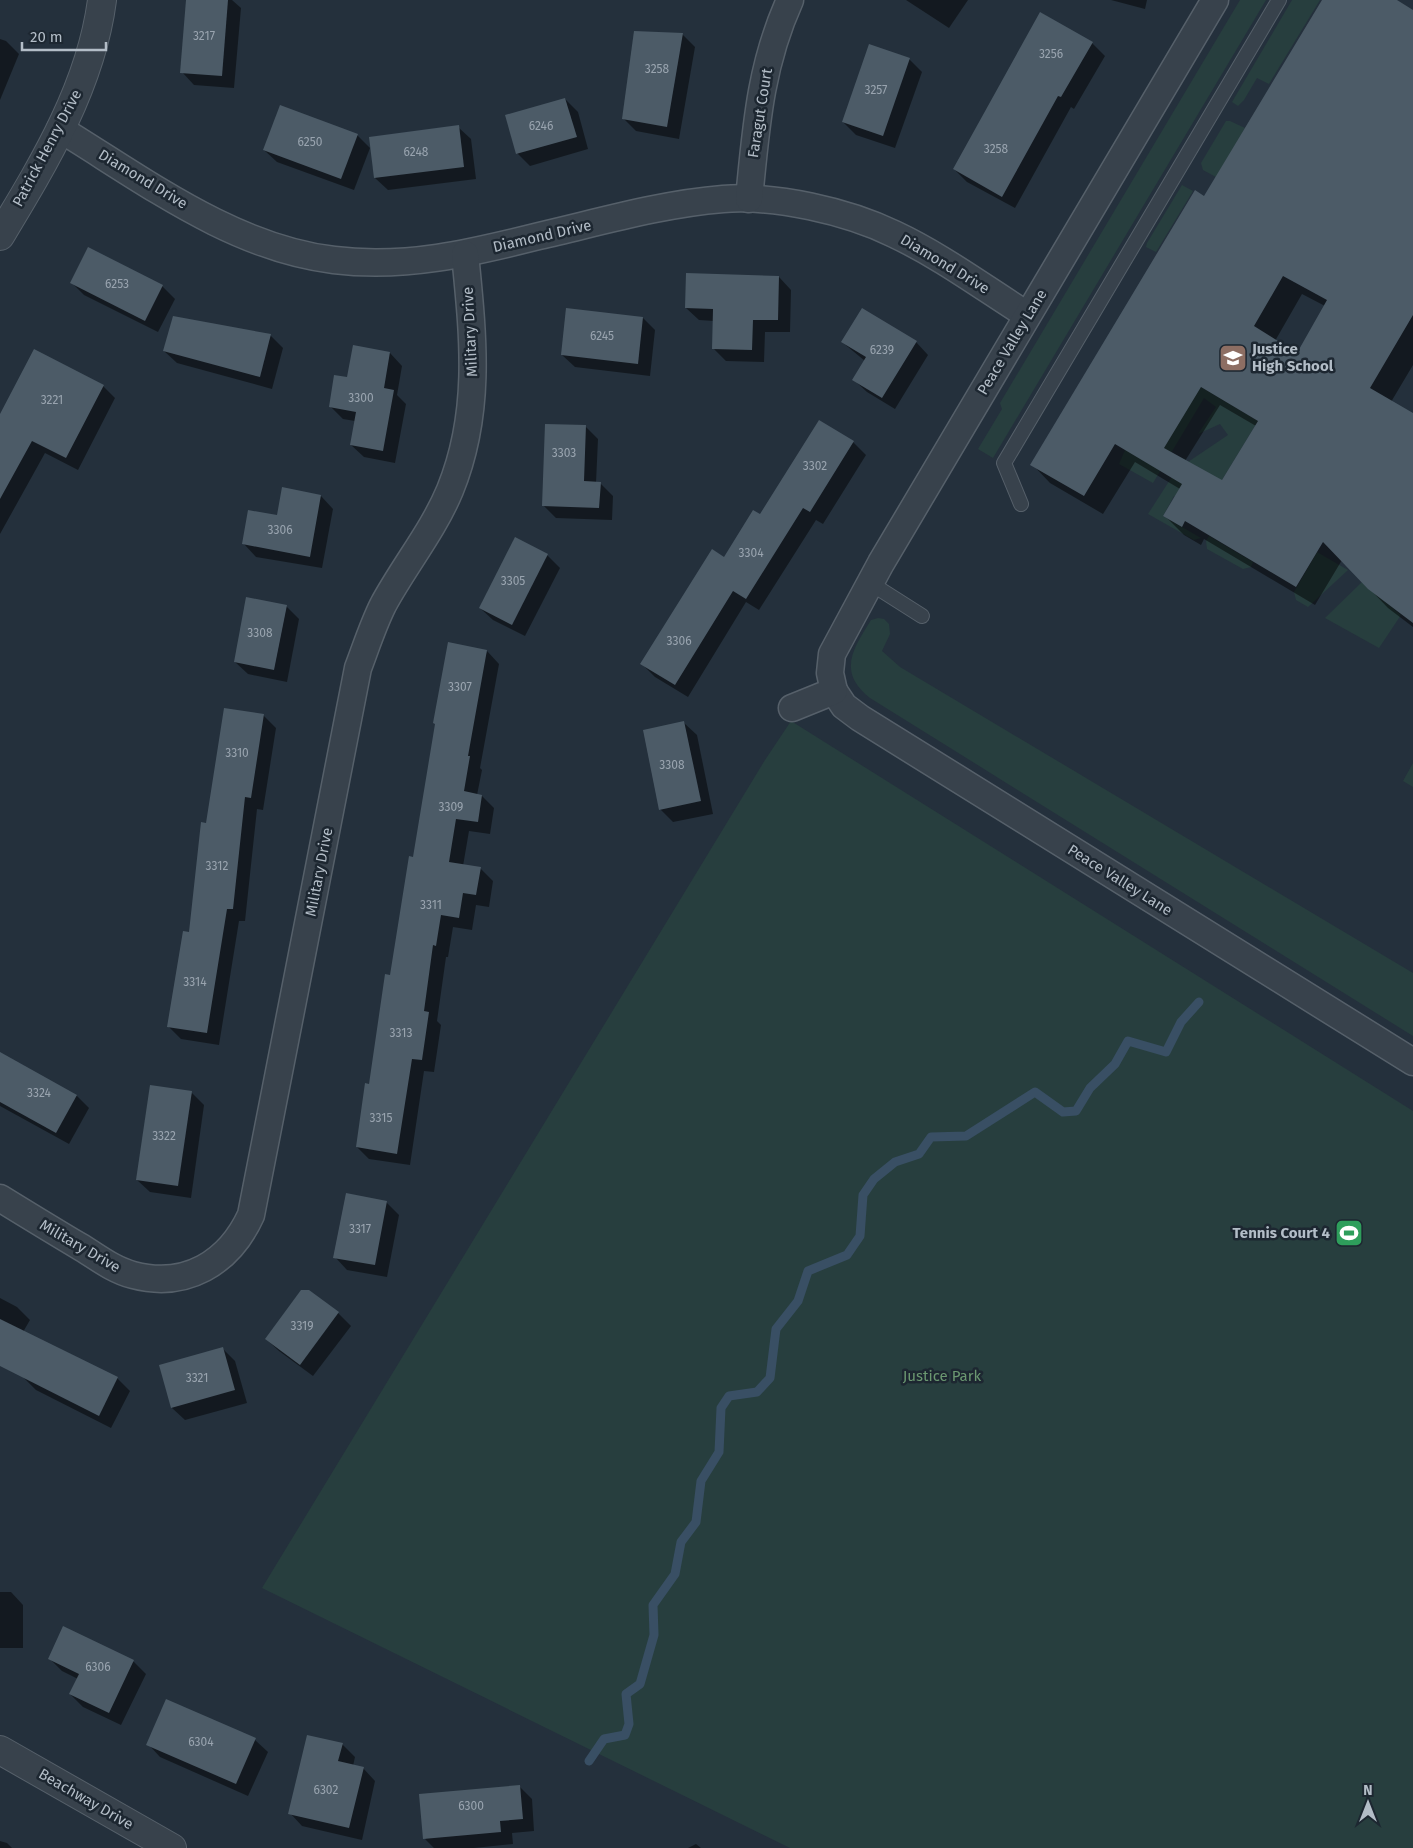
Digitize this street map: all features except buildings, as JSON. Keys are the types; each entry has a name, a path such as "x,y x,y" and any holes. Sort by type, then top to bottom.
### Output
{"street":[{"name":"Patrick Henry Drive","path":"0,236 60,128 82,83 102,0"},
{"name":"Faragut Court","path":"749,199 761,90 776,31 790,0"},
{"name":"Peace Valley Lane","path":"1215,0 870,583 832,654 830,673 834,691 844,706 860,718 1413,1062"},
{"name":"Diamond Drive","path":"60,128 224,227 282,249 333,260 389,264 465,254 663,208 723,199 749,199 791,204 850,217 893,233 1027,315"},
{"name":"Military Drive","path":"0,1198 110,1265 133,1275 163,1278 186,1275 214,1262 227,1253 241,1236 253,1206 358,668 373,625 384,603 426,538 450,490 463,448 472,397 474,354 465,254"},
{"path":"792,708 834,691"},
{"name":"Beachway Drive","path":"0,1750 172,1848"}],"lane":[{"path":"1021,504 1004,463 1280,0"},
{"path":"870,583 922,616"}],"green space":[{"path":"1240,0 1266,0 993,458 978,449 1002,409 1000,403"},
{"path":"1292,0 1320,0 1269,84 1257,78 1244,100 1238,106 1232,102"},
{"path":"1226,121 1245,128 1216,177 1203,170 1201,163"},
{"path":"1182,185 1193,191 1156,252 1146,247 1147,243"},
{"path":"1201,387 1258,421 1222,480 1180,499 1174,496 1163,516 1201,538 1194,540 1148,514 1184,458 1188,462 1228,435 1220,424 1198,434 1216,407 1204,398 1153,483 1119,464 1125,450"},
{"path":"1209,536 1253,562 1251,567 1243,569 1207,549 1206,541"},
{"path":"1317,552 1348,570 1308,607 1296,600 1294,592"},
{"path":"1362,582 1401,615 1379,648 1325,618"},
{"path":"884,619 889,624 890,634 882,651 900,667 1413,973 1413,1036 870,698 854,679 851,670 851,660 871,620"},
{"name":"Justice Park","path":"791,721 1413,1111 1413,1848 790,1848 262,1588 765,760"},
{"path":"1413,763 1413,787 1403,781"}],"waterway":[{"path":"589,1761 604,1739 625,1735 629,1724 626,1694 640,1684 654,1635 653,1605 675,1574 681,1542 696,1522 701,1481 719,1452 721,1408 729,1396 757,1392 770,1378 776,1329 798,1301 808,1271 847,1255 860,1236 863,1195 874,1179 895,1162 919,1154 931,1137 966,1136 1035,1092 1063,1112 1076,1111 1090,1088 1115,1064 1128,1041 1166,1052 1181,1022 1199,1002"}],"place":[{"name":"Justice High School","path":"1233,358"},
{"name":"Tennis Court 4","path":"1349,1233"}]}
